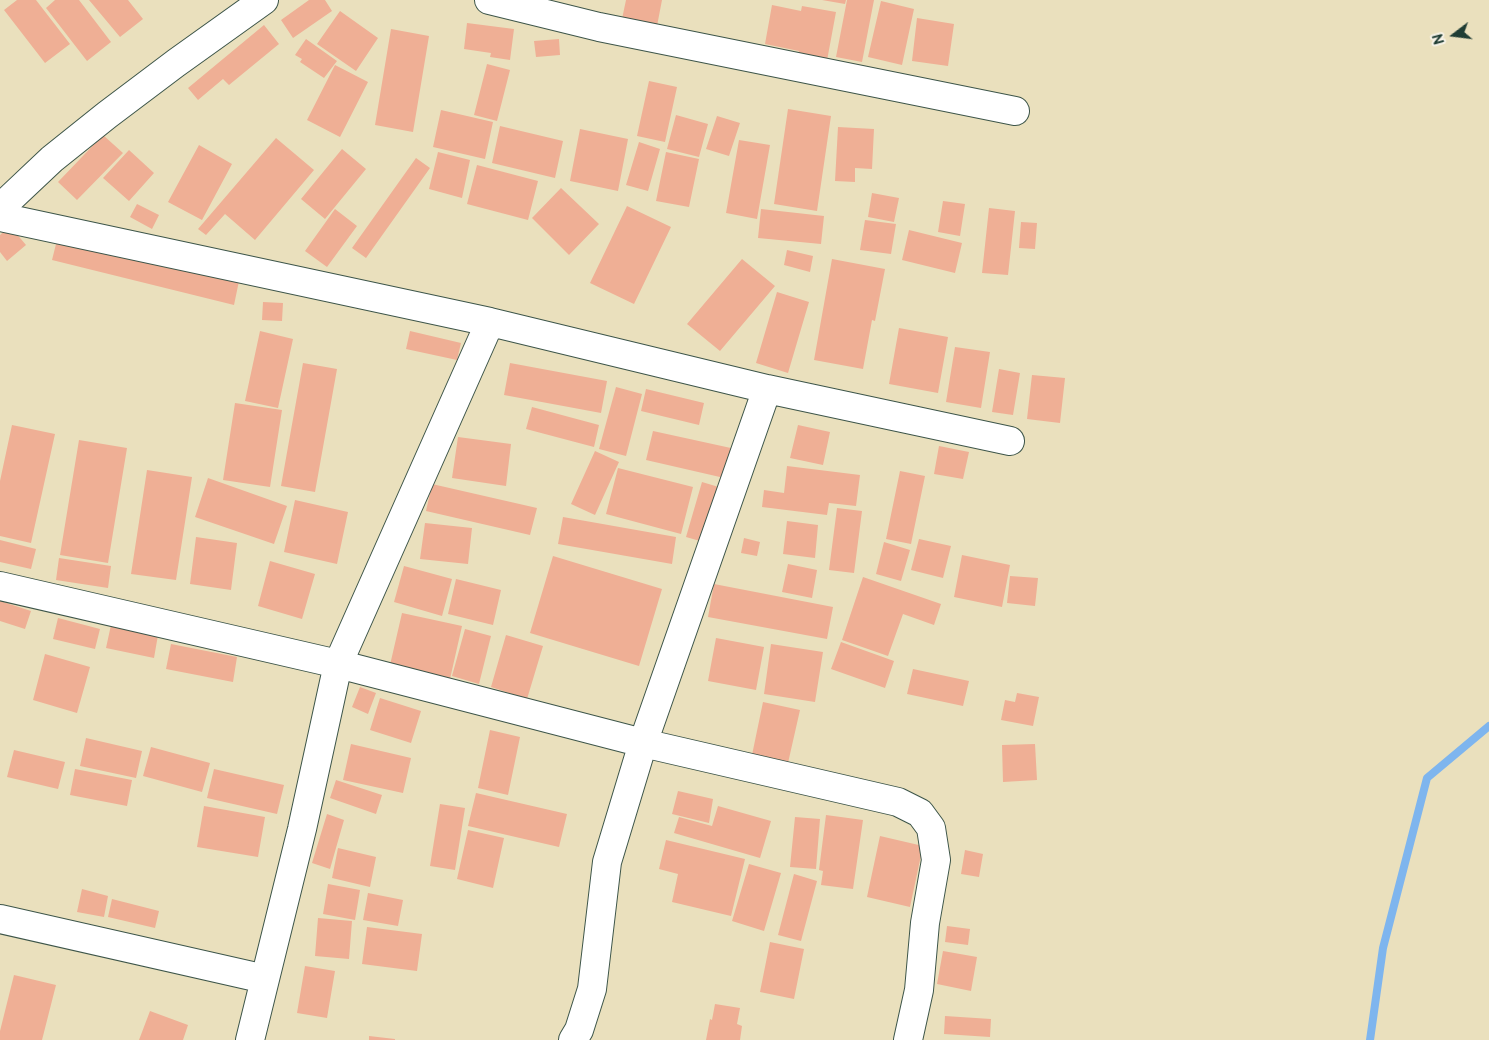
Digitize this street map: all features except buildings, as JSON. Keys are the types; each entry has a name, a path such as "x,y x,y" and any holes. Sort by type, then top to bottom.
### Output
{"street":[{"path":"0,208 52,159 107,115 264,0"},
{"path":"489,0 599,27 1015,111"},
{"path":"0,217 490,322 768,388 1010,441"},
{"path":"250,1040 302,829 338,664 490,322"},
{"path":"573,1040 579,1030 592,989 607,862 643,743 768,388"},
{"path":"0,586 338,664 643,743 898,802 920,813 931,828 936,860 925,923 919,990 908,1040"},
{"path":"0,919 265,979"}],"waterway":[{"path":"1370,1040 1383,948 1427,778 1489,726"}]}
